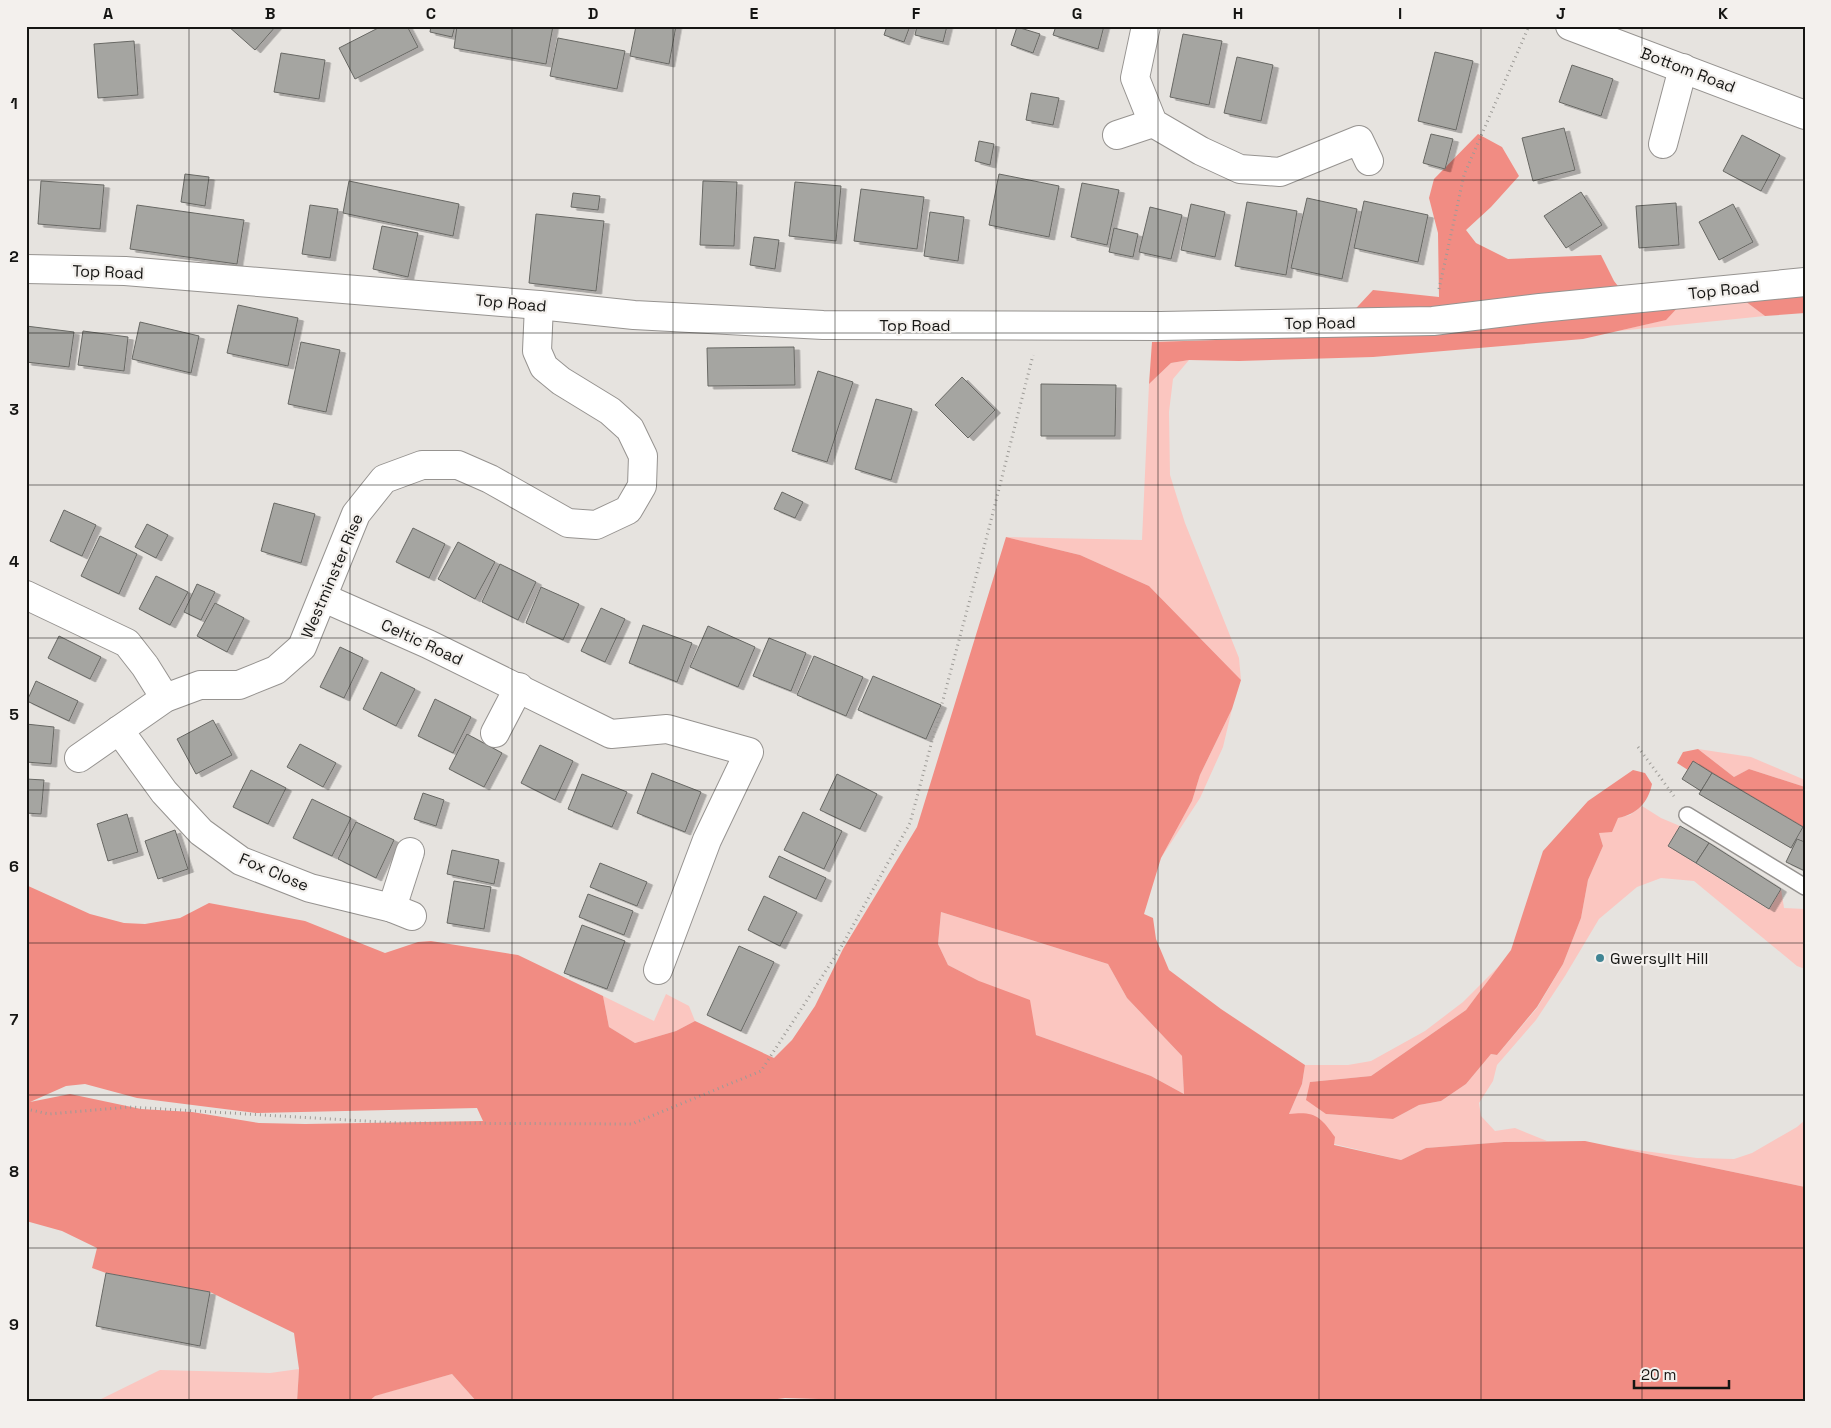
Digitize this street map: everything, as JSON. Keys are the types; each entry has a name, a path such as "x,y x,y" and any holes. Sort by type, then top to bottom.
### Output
{"street":[{"path":"1146,26 1135,78 1153,123 1201,150 1240,169 1280,172 1360,140"},
{"name":"Bottom Road","path":"1570,26 1805,115"},
{"path":"1663,144 1684,68"},
{"path":"1117,135 1153,123"},
{"name":"Top Road","path":"26,269 124,271 540,305 634,315 823,324 1160,326 1432,321 1540,308 1805,282"},
{"name":"Westminster Rise","path":"79,758 165,698 200,685 239,686 276,670 302,647 324,598 356,514 384,479 422,466 458,465 490,480 568,523 596,525 628,510 642,486 643,456 630,428 610,411 561,381 544,367 537,351 540,305"},
{"path":"26,595 127,643 146,666 165,698"},
{"name":"Celtic Road","path":"324,598 428,644 611,734 667,729 748,752 707,840 658,970"},
{"path":"495,733 519,688"},
{"name":"Fox Close","path":"119,730 170,798 201,832 241,861 310,888 402,912 410,852"}],"lane":[{"path":"1687,815 1805,887"}],"path":[{"path":"1432,321 1464,175 1529,26"},
{"path":"1638,747 1687,815"}],"shaded area":[{"path":"1478,134 1502,147 1519,176 1491,207 1466,230 1476,243 1508,259 1601,255 1614,281 1629,300 1683,302 1666,320 1583,339 1373,357 1239,361 1189,360 1171,363 1149,384 1152,342 1342,336 1346,319 1373,290 1439,297 1438,233 1429,198 1434,179"},
{"path":"1805,292 1805,313 1765,316 1741,298"},
{"path":"1741,298 1765,316 1618,331 1665,320 1684,302"},
{"path":"1189,360 1173,379 1169,412 1170,475 1185,523 1239,658 1241,680 1149,586 1080,555 1006,537 1142,540 1149,384 1171,363"},
{"path":"1006,537 1080,555 1149,586 1241,680 1232,709 1200,775 1192,801 1161,858 1144,914 1153,918 1156,939 1169,970 1221,1009 1305,1065 1302,1084 1289,1114 1305,1113 1316,1116 1335,1137 1334,1145 1401,1160 1426,1148 1504,1142 1585,1141 1805,1187 1805,1402 919,1402 785,1398 755,1402 477,1402 452,1374 375,1396 368,1402 297,1402 299,1369 294,1333 210,1292 106,1273 92,1268 97,1248 62,1231 26,1221 26,885 90,914 124,923 145,924 180,918 209,903 305,921 385,953 418,942 431,941 518,955 603,996 609,1027 635,1043 676,1031 695,1021 774,1058 792,1040 815,1006 843,949 917,827","holes":["941,912 1108,964 1127,998 1182,1056 1184,1094 1151,1076 1036,1035 1030,1000 979,981 948,965 938,944","85,1084 137,1098 257,1113 477,1108 483,1121 259,1123 192,1112 141,1109 70,1094 30,1102 66,1086"]},
{"path":"1232,709 1223,747 1200,798 1161,858 1192,801 1200,775"},
{"path":"1698,749 1751,757 1805,780 1805,787 1749,769 1734,777"},
{"path":"1698,749 1734,777 1749,769 1805,787 1805,828 1712,773 1688,770 1677,763 1683,752"},
{"path":"1633,770 1645,773 1652,784 1648,797 1641,807 1631,814 1618,818 1612,832 1599,833 1603,846 1588,880 1581,918 1563,964 1537,1007 1497,1055 1491,1054 1466,1084 1441,1101 1419,1105 1393,1119 1326,1114 1306,1100 1310,1082 1371,1076 1466,1010 1511,950 1543,851 1588,801"},
{"path":"1642,806 1661,818 1680,826 1668,846 1768,909 1781,889 1784,908 1805,909 1805,969 1797,966 1694,881 1661,878 1637,887 1599,919 1536,1020 1497,1065 1493,1081 1479,1103 1481,1116 1495,1131 1515,1128 1547,1141 1426,1148 1401,1160 1334,1144 1289,1114 1302,1084 1305,1065 1348,1065 1371,1061 1425,1031 1463,1002 1499,966 1466,1010 1371,1076 1310,1082 1326,1114 1393,1119 1419,1105 1441,1101 1466,1084 1491,1054 1497,1055 1537,1008 1563,964 1581,918 1588,880 1603,846 1599,833 1618,818 1630,815"},
{"path":"941,912 1108,964 1127,998 1182,1056 1184,1094 1151,1076 1036,1035 979,981 948,965 938,944"},
{"path":"666,994 689,1006 695,1021 676,1031 635,1043 609,1027 603,996 654,1021"},
{"path":"1805,1120 1805,1187 1614,1147 1697,1158 1734,1159 1752,1153 1797,1127"},
{"path":"299,1369 297,1402 95,1402 160,1370 270,1373"},
{"path":"452,1374 477,1402 368,1402 374,1396"}],"building":[{"path":"228,26 276,26 255,50"},
{"path":"382,26 407,26 418,47 355,79 339,48"},
{"path":"431,26 455,26 452,37 430,32"},
{"path":"457,26 553,26 546,64 454,48"},
{"path":"636,26 676,26 669,64 630,56"},
{"path":"887,26 910,26 904,42 884,35"},
{"path":"917,26 947,26 943,42 915,35"},
{"path":"1056,26 1104,26 1098,49 1053,35"},
{"path":"1017,27 1040,34 1033,53 1011,45"},
{"path":"1183,34 1222,41 1209,105 1170,97"},
{"path":"558,38 625,51 617,89 550,76"},
{"path":"134,41 138,95 98,98 94,44"},
{"path":"1435,52 1473,61 1456,130 1418,121"},
{"path":"281,53 325,60 319,99 274,92"},
{"path":"1237,57 1273,65 1261,121 1224,113"},
{"path":"1572,65 1613,79 1601,116 1559,102"},
{"path":"1031,93 1059,98 1053,125 1026,120"},
{"path":"1564,128 1575,170 1533,181 1522,138"},
{"path":"1431,134 1453,139 1445,169 1423,163"},
{"path":"1742,135 1780,155 1761,191 1723,171"},
{"path":"979,141 994,144 990,165 975,161"},
{"path":"185,174 209,177 205,206 181,202"},
{"path":"999,174 1059,186 1049,237 989,225"},
{"path":"41,181 104,185 100,229 38,224"},
{"path":"349,181 459,204 453,236 343,213"},
{"path":"703,181 737,182 734,246 700,245"},
{"path":"795,182 841,186 836,241 789,236"},
{"path":"1082,183 1119,190 1107,245 1071,237"},
{"path":"861,189 924,197 917,249 854,241"},
{"path":"1581,192 1602,225 1566,248 1544,216"},
{"path":"573,193 600,196 598,210 571,207"},
{"path":"1307,198 1357,209 1342,279 1291,268"},
{"path":"1364,201 1428,215 1418,262 1354,248"},
{"path":"1247,202 1297,211 1286,275 1235,266"},
{"path":"1676,203 1679,245 1639,248 1636,206"},
{"path":"1191,204 1225,212 1215,257 1181,250"},
{"path":"1733,204 1753,242 1719,260 1699,222"},
{"path":"137,205 244,220 237,264 130,249"},
{"path":"310,205 338,209 330,258 302,254"},
{"path":"1150,207 1182,215 1171,259 1139,252"},
{"path":"930,212 964,217 958,261 924,256"},
{"path":"536,214 604,221 596,291 529,283"},
{"path":"382,226 418,233 408,277 373,269"},
{"path":"1114,228 1138,234 1133,257 1109,252"},
{"path":"754,237 779,240 775,269 750,265"},
{"path":"238,305 298,318 288,366 227,353"},
{"path":"140,322 199,336 191,373 132,359"},
{"path":"26,326 74,332 69,367 26,362"},
{"path":"83,331 128,337 124,371 78,365"},
{"path":"301,342 340,350 326,412 288,404"},
{"path":"794,347 795,385 708,386 707,348"},
{"path":"818,371 853,382 827,462 792,451"},
{"path":"962,377 995,410 968,438 935,405"},
{"path":"1041,384 1116,385 1115,436 1041,436"},
{"path":"876,399 912,409 891,480 855,469"},
{"path":"782,492 803,502 795,518 774,509"},
{"path":"274,503 315,514 301,563 261,551"},
{"path":"64,510 96,525 82,556 50,541"},
{"path":"147,524 168,535 156,558 135,547"},
{"path":"413,528 445,544 429,578 396,562"},
{"path":"100,536 137,554 119,594 81,576"},
{"path":"458,542 495,562 475,599 438,579"},
{"path":"500,564 536,582 518,620 482,602"},
{"path":"156,576 188,592 170,625 139,609"},
{"path":"197,584 215,592 201,620 184,612"},
{"path":"541,587 579,604 563,640 526,623"},
{"path":"215,603 244,618 227,652 197,636"},
{"path":"601,608 625,619 605,662 581,651"},
{"path":"643,625 692,643 677,682 629,663"},
{"path":"708,626 755,647 738,687 690,667"},
{"path":"59,636 101,657 90,679 48,658"},
{"path":"769,638 806,653 791,691 753,676"},
{"path":"340,647 363,658 344,698 320,687"},
{"path":"814,656 863,677 846,716 797,695"},
{"path":"381,672 415,689 396,726 363,709"},
{"path":"873,676 941,705 926,739 858,710"},
{"path":"36,681 78,701 69,721 27,701"},
{"path":"435,699 471,717 453,753 418,736"},
{"path":"213,720 232,755 196,774 177,739"},
{"path":"26,724 54,727 51,764 26,762"},
{"path":"467,734 502,753 484,787 449,769"},
{"path":"300,744 336,763 323,787 287,767"},
{"path":"540,745 573,761 555,800 521,783"},
{"path":"1693,761 1712,773 1701,791 1682,779"},
{"path":"251,770 286,788 268,824 233,807"},
{"path":"652,773 701,792 685,832 637,813"},
{"path":"1712,773 1803,827 1791,848 1699,794"},
{"path":"582,774 627,792 612,827 568,809"},
{"path":"837,774 877,794 860,829 820,810"},
{"path":"26,779 44,780 41,814 26,813"},
{"path":"423,793 444,800 436,826 414,819"},
{"path":"312,799 351,818 332,856 293,838"},
{"path":"803,812 842,831 824,869 784,850"},
{"path":"127,814 138,852 108,861 97,824"},
{"path":"356,822 394,840 376,878 338,859"},
{"path":"1680,826 1709,843 1696,863 1668,846"},
{"path":"175,830 188,869 158,879 145,841"},
{"path":"1797,839 1805,842 1805,871 1786,862"},
{"path":"1709,843 1781,889 1769,909 1696,863"},
{"path":"452,850 499,860 494,884 447,874"},
{"path":"779,856 826,878 816,899 769,877"},
{"path":"600,863 647,882 637,906 590,887"},
{"path":"454,881 491,887 484,929 447,923"},
{"path":"588,894 633,911 624,935 579,917"},
{"path":"764,896 797,912 780,946 748,930"},
{"path":"582,925 625,941 607,989 564,973"},
{"path":"739,946 774,962 741,1031 707,1015"},
{"path":"106,1273 210,1292 200,1346 96,1326"}],"place":[{"name":"Gwersyllt Hill","path":"1600,958"}]}
